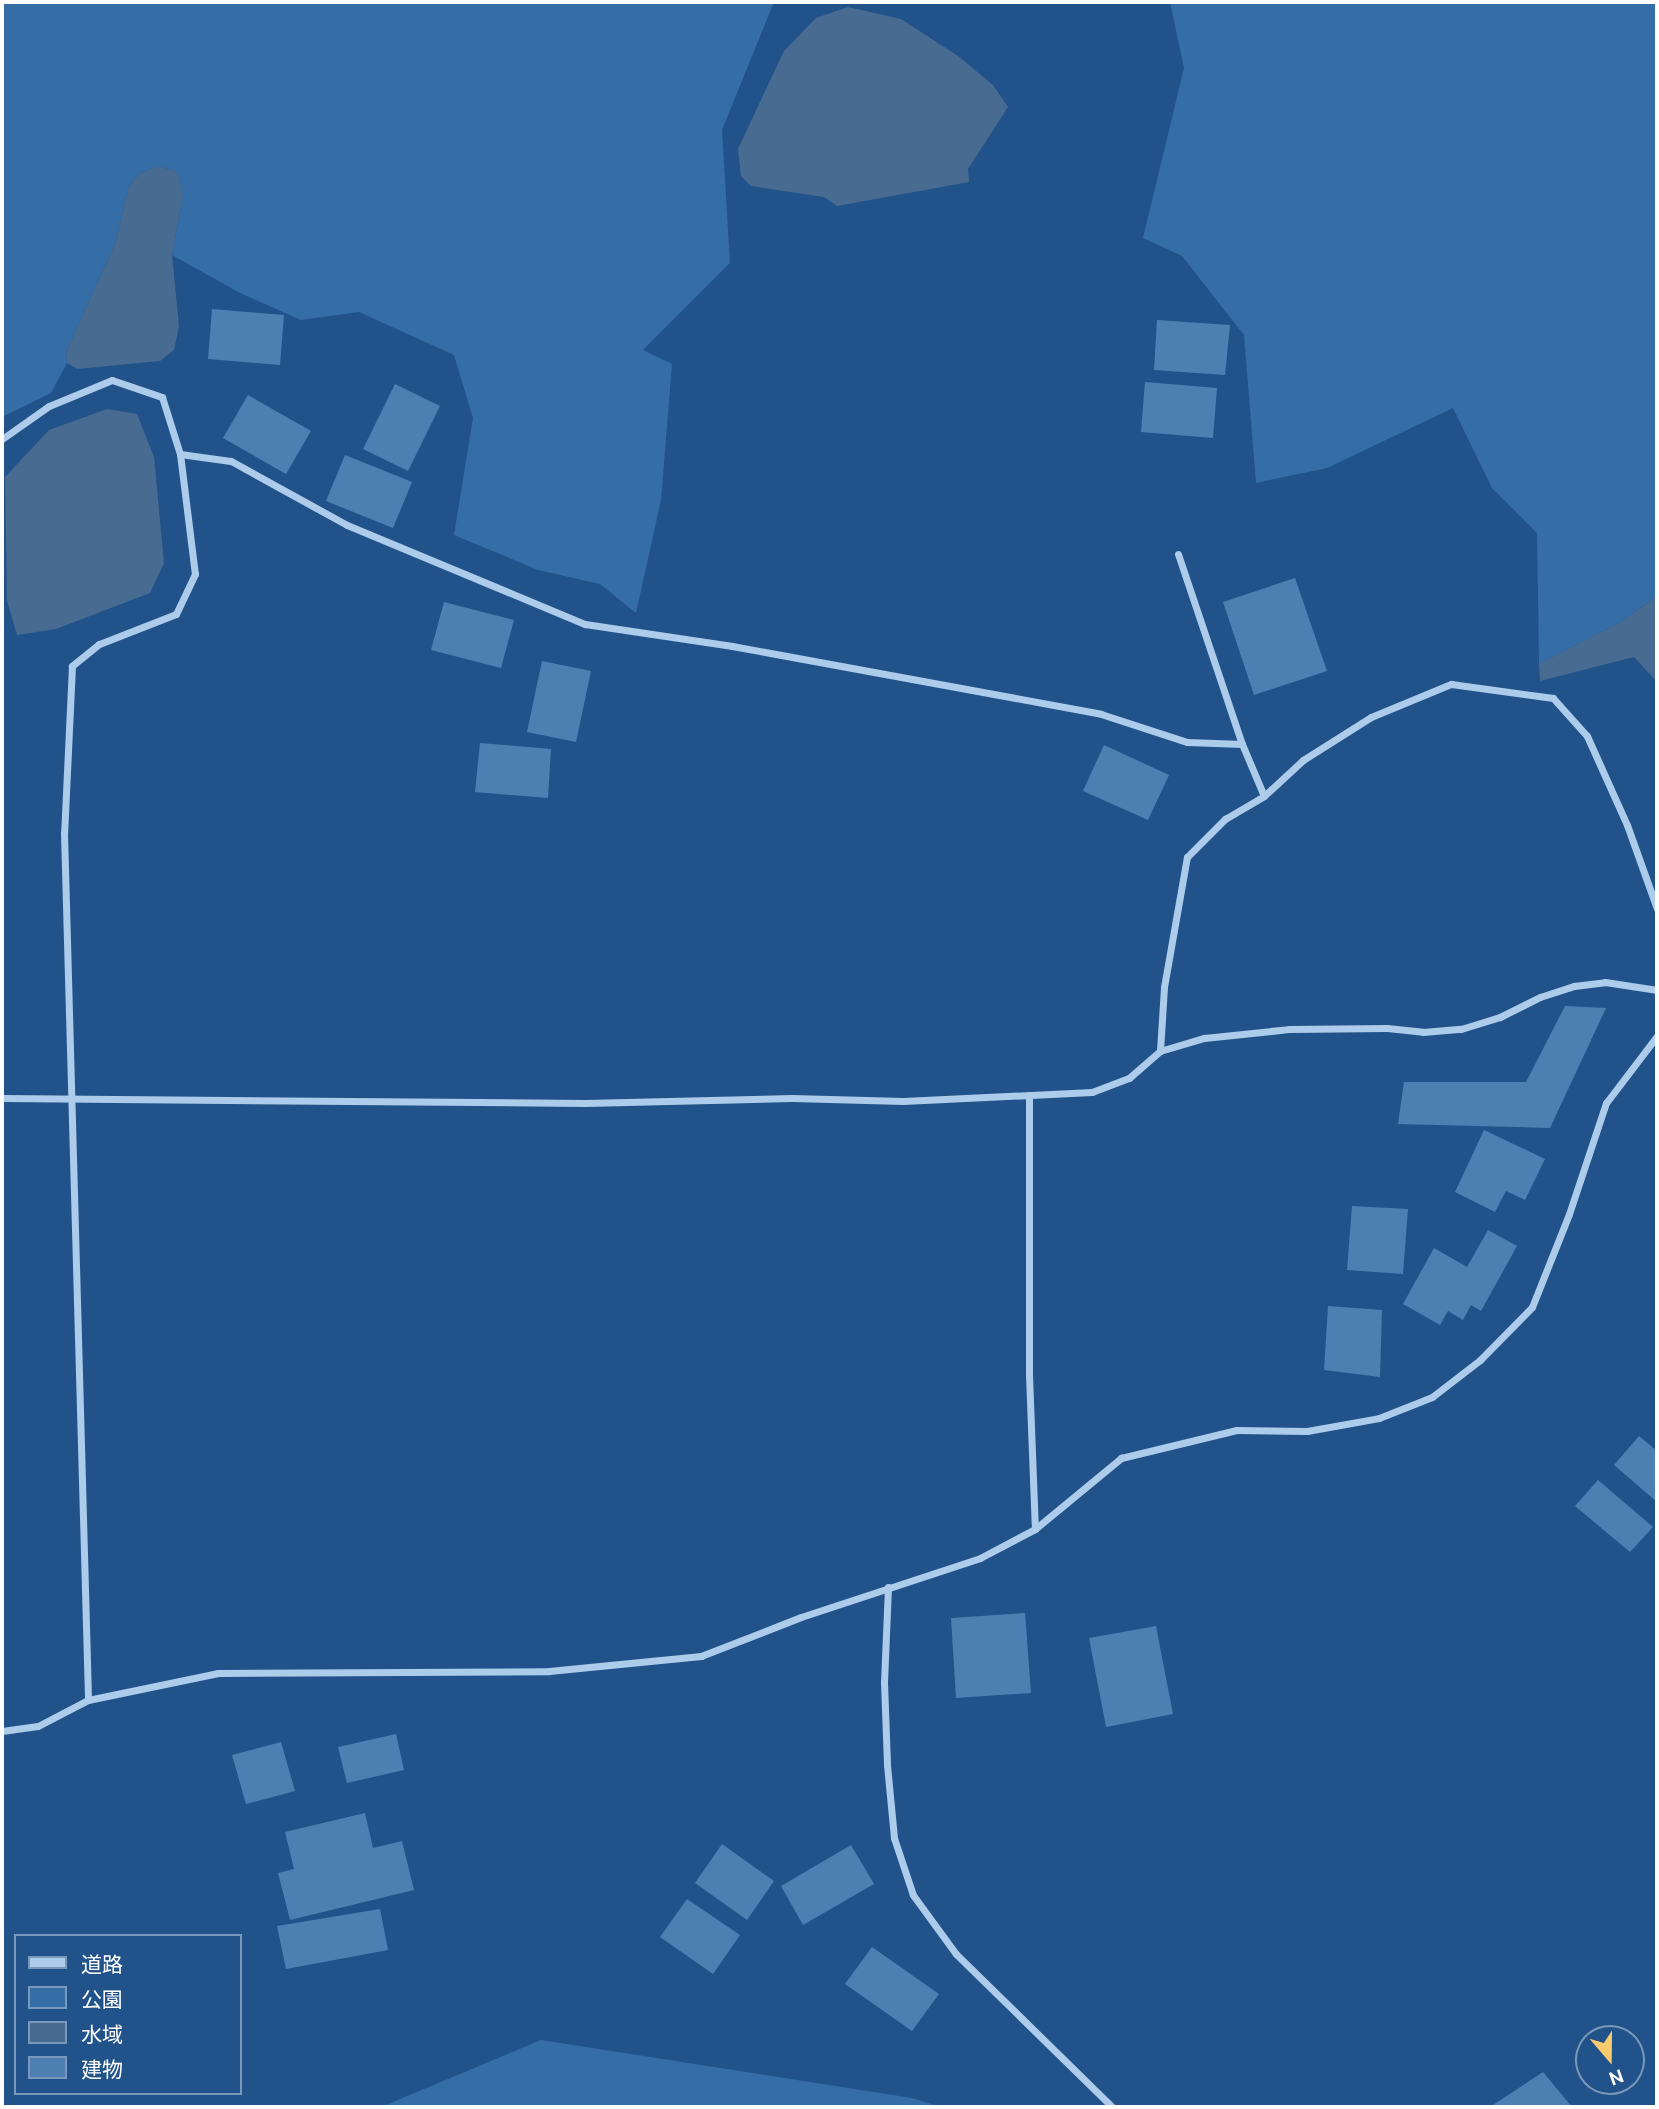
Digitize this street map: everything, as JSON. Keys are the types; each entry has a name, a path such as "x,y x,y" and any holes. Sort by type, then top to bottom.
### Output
{"street":[{"path":"2,439 48,406 112,380 162,397 180,454 195,574 176,614 99,644 72,666 64,833 88,1700"},
{"path":"180,454 231,461 347,526 585,624 732,646 1101,714 1187,742 1242,744"},
{"path":"1178,554 1242,744 1264,796"},
{"path":"1160,1051 1164,987 1187,857 1225,819 1264,796 1303,760 1371,716 1451,684 1553,698 1587,736 1627,825 1657,909"},
{"path":"2,1098 585,1103 792,1098 903,1101 1092,1092 1129,1078 1160,1051 1204,1038 1289,1029 1387,1028 1423,1032 1461,1029 1500,1017 1540,997 1574,986 1605,982 1657,990"},
{"path":"2,1731 38,1726 88,1700 218,1673 548,1671 701,1656 888,1587 980,1558 1035,1529 1121,1458 1237,1430 1307,1431 1379,1418 1432,1397 1480,1360 1532,1307 1569,1214 1606,1104 1657,1036"},
{"path":"1029,1095 1029,1375 1035,1529"},
{"path":"888,1587 884,1682 887,1765 894,1838 914,1895 956,1954 1112,2107"}],"green space":[{"path":"2,2 774,2 722,130 730,263 643,350 672,364 661,500 636,613 600,584 538,570 454,535 473,418 454,355 359,312 301,320 240,293 172,255 183,195 178,172 159,166 140,173 129,186 115,244 66,352 67,363 51,393 2,417"},
{"path":"1170,2 1657,2 1657,596 1619,623 1539,664 1537,533 1492,488 1453,408 1327,468 1256,483 1244,335 1182,256 1143,238 1184,68"},
{"path":"541,2040 912,2098 941,2107 381,2107"}],"water":[{"path":"848,7 901,19 958,56 993,85 1008,107 968,169 969,182 837,206 824,197 751,186 741,176 738,149 784,51 816,18"},
{"path":"159,166 178,172 183,195 172,255 179,326 174,350 160,361 77,369 67,363 66,352 115,244 129,186 140,173"},
{"path":"107,409 137,414 154,457 164,563 150,593 56,629 17,635 7,601 5,477 49,430"},
{"path":"1657,596 1657,682 1634,657 1540,681 1539,664 1619,623"}],"building":[{"path":"212,309 284,315 280,365 208,359"},
{"path":"1157,320 1230,325 1225,375 1154,370"},
{"path":"1145,382 1217,388 1213,438 1141,432"},
{"path":"395,384 440,406 408,471 363,449"},
{"path":"248,395 311,431 286,474 223,438"},
{"path":"345,455 412,482 393,528 326,501"},
{"path":"1295,578 1327,671 1254,695 1223,602"},
{"path":"444,602 514,620 501,668 431,650"},
{"path":"542,661 591,671 576,742 527,732"},
{"path":"480,743 551,749 548,798 475,792"},
{"path":"1104,745 1169,775 1148,820 1083,791"},
{"path":"1565,1006 1606,1008 1550,1128 1398,1124 1404,1082 1526,1082"},
{"path":"1484,1130 1545,1159 1525,1200 1506,1191 1495,1212 1455,1192"},
{"path":"1352,1206 1408,1209 1403,1274 1347,1270"},
{"path":"1488,1230 1517,1246 1481,1311 1471,1305 1463,1320 1448,1311 1440,1325 1403,1304 1434,1248 1467,1267"},
{"path":"1328,1306 1382,1310 1380,1377 1324,1370"},
{"path":"1639,1436 1657,1451 1657,1502 1614,1465"},
{"path":"1598,1480 1653,1527 1630,1552 1575,1506"},
{"path":"1025,1613 1031,1693 956,1698 951,1618"},
{"path":"1156,1626 1173,1714 1106,1727 1089,1638"},
{"path":"396,1734 404,1770 347,1783 338,1747"},
{"path":"281,1742 295,1791 246,1804 232,1755"},
{"path":"365,1813 373,1848 402,1841 414,1890 290,1920 278,1873 294,1869 285,1832"},
{"path":"722,1844 774,1881 747,1920 695,1883"},
{"path":"851,1845 874,1884 803,1925 781,1886"},
{"path":"687,1899 740,1935 713,1974 660,1937"},
{"path":"380,1909 388,1950 286,1969 277,1926"},
{"path":"872,1947 939,1994 912,2031 845,1984"},
{"path":"1543,2072 1572,2107 1490,2107"}]}
